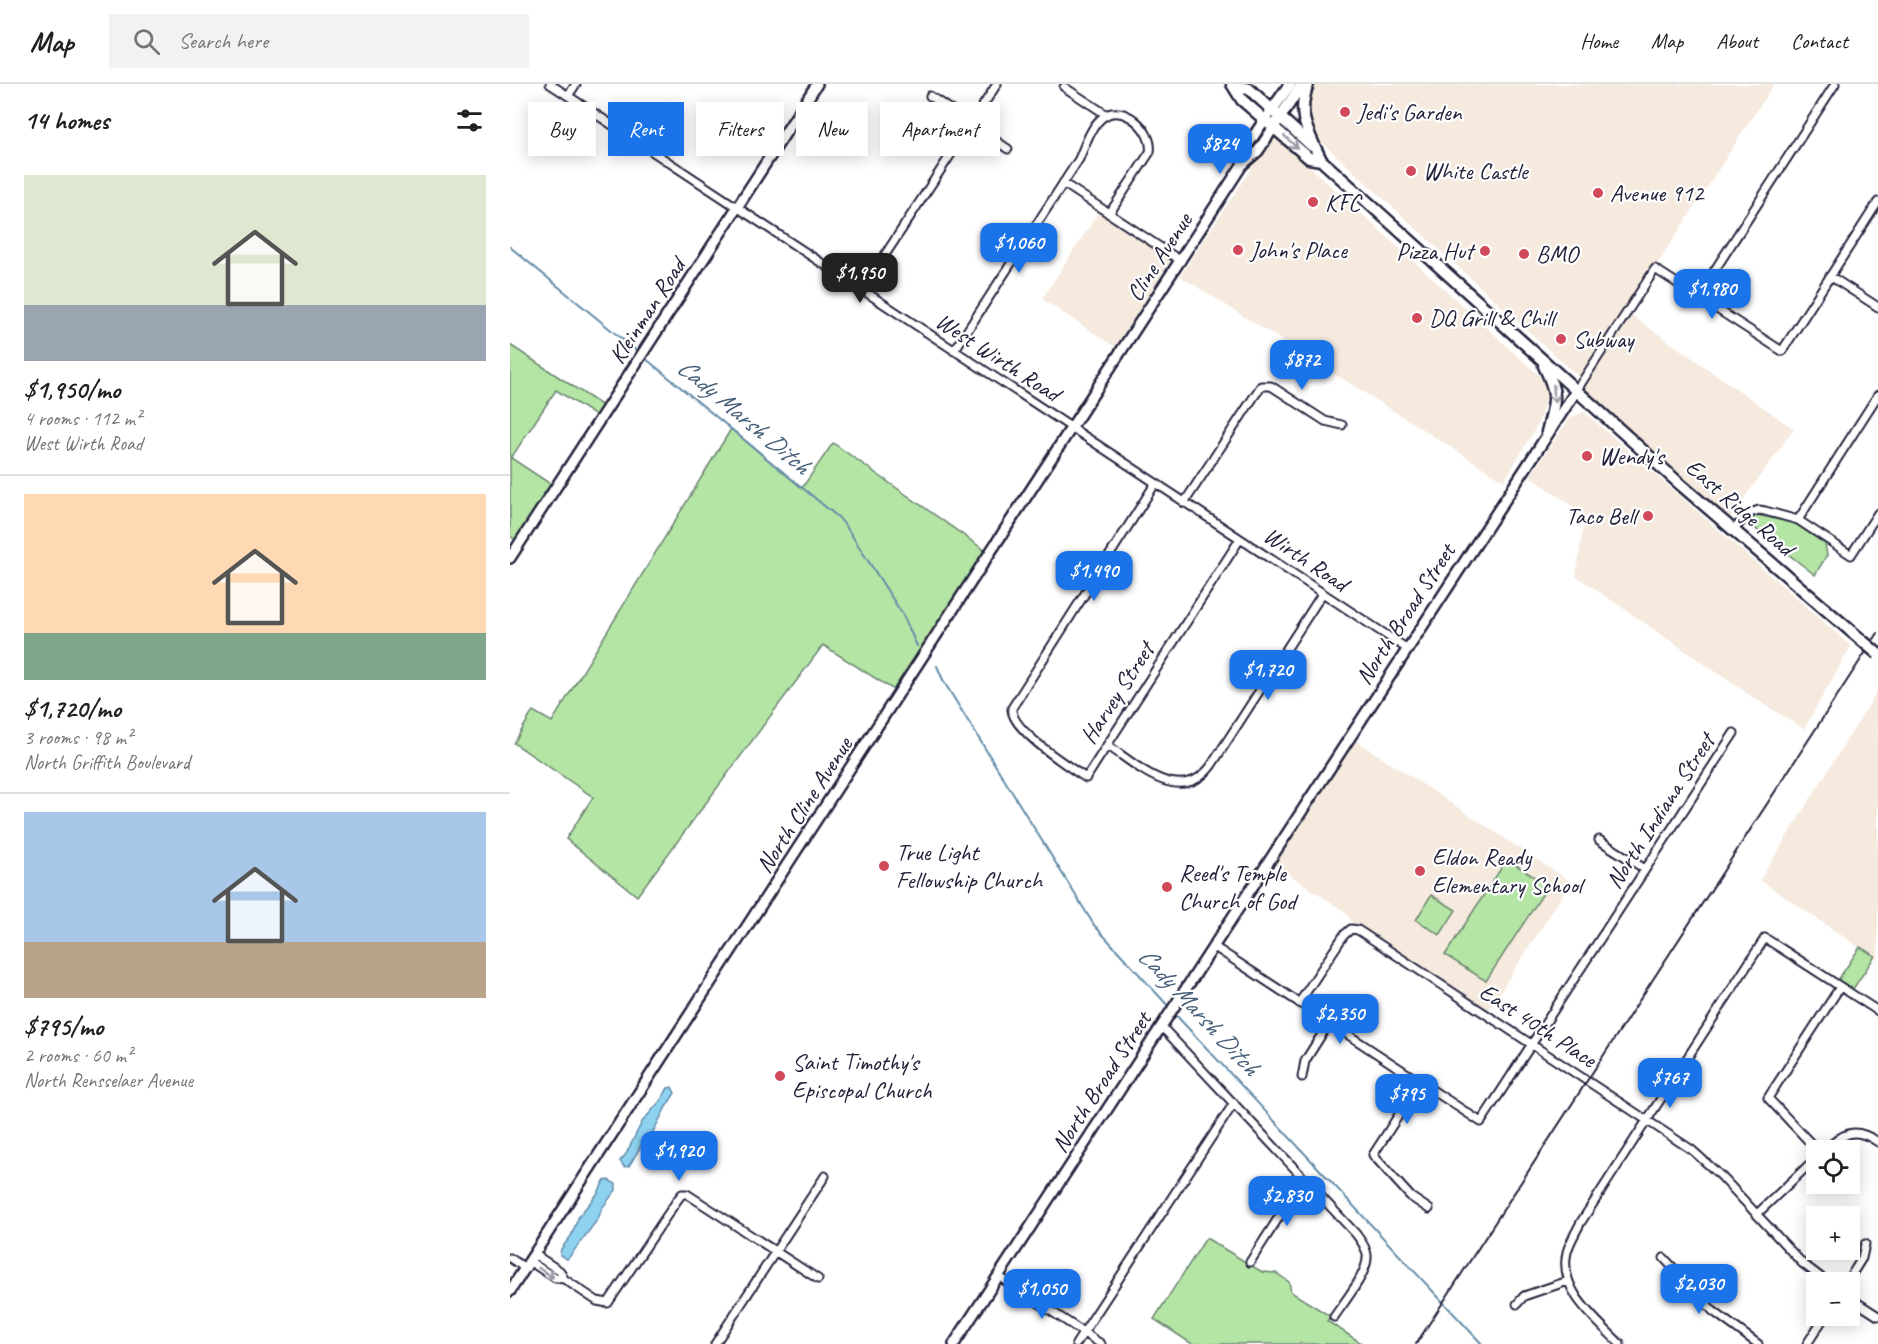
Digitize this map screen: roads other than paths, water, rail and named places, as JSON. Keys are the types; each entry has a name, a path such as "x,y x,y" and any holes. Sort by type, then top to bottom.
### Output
{"main road":[{"name":"Cline Avenue","path":"1274,127 1277,113 1290,84"},
{"name":"Cline Avenue","path":"1265,119 1277,113 1302,84"},
{"path":"1308,84 1302,104 1302,114 1305,127 1319,155"},
{"path":"1233,85 1249,89 1319,155"},
{"path":"1233,85 1242,99 1309,158 1319,155"},
{"name":"East Ridge Road","path":"1319,155 1539,358 1733,530 1878,654"},
{"path":"1539,358 1554,386 1556,398 1547,432"}],"street":[{"name":"West Wirth Road","path":"550,84 1184,503"},
{"path":"568,96 576,84"},
{"name":"Kleinman Road","path":"510,558 817,84"},
{"path":"985,102 997,84"},
{"path":"1835,84 1698,296 1782,351 1878,202"},
{"path":"1064,87 1107,115"},
{"path":"930,96 939,102"},
{"path":"954,351 1079,159 1088,138 1101,118 1115,114 1133,119 1146,130 1151,145 1150,152 1109,214"},
{"name":"Cline Avenue","path":"1242,165 1247,146 1265,119"},
{"name":"Cline Avenue","path":"1130,341 1242,165 1258,151 1274,127"},
{"path":"1000,144 1008,149"},
{"path":"862,290 950,156"},
{"path":"1063,183 1181,261"},
{"name":"North Broad Street","path":"954,1344 1655,268 1698,296"},
{"path":"1830,276 1878,307"},
{"name":"North Cline Avenue","path":"510,1291 1130,341"},
{"path":"1184,503 1257,390 1263,385 1271,386 1325,422 1342,425"},
{"path":"1798,520 1878,395"},
{"name":"Harvey Street","path":"1155,484 1013,705 1011,712 1044,750 1086,778 1240,539"},
{"name":"Wirth Road","path":"1184,503 1406,648"},
{"path":"1733,530 1750,513 1759,510 1798,520 1851,555 1878,513"},
{"path":"1107,745 1167,783 1191,782 1201,777 1211,766 1322,594"},
{"name":"North Indiana Street","path":"1420,1082 1481,1122 1734,733"},
{"path":"1599,840 1645,869"},
{"name":"East 40th Place","path":"1299,1003 1344,935 1354,929 1704,1160 1802,1263 1814,1272"},
{"path":"1617,1343 1580,1302 1568,1281 1566,1261 1571,1242 1765,938 1878,1011"},
{"path":"1213,946 1420,1082 1373,1155 1411,1197 1429,1209"},
{"path":"1808,1140 1768,1098 1840,987"},
{"path":"1302,1077 1305,1061 1329,1023"},
{"path":"1161,1026 1361,1240 1367,1256 1364,1272 1334,1317"},
{"path":"1076,1344 1234,1103"},
{"path":"1836,1140 1847,1134 1860,1133 1878,1142"},
{"path":"1757,1214 1806,1167"},
{"path":"715,1344 825,1176"},
{"path":"1250,1262 1304,1178"},
{"path":"510,1258 529,1261 560,1271 564,1279 597,1301 608,1303 678,1199 684,1194 691,1195 818,1279"},
{"path":"1853,1272 1862,1258 1865,1244"},
{"path":"1664,1258 1713,1311 1758,1344"},
{"path":"998,1276 1101,1344"},
{"path":"1517,1305 1524,1296 1568,1281"},
{"path":"1860,1304 1878,1316"},
{"path":"1807,1344 1819,1326"}],"water":[{"path":"672,1087 675,1093 654,1130 629,1166 624,1167 620,1161 642,1122 668,1088"},
{"path":"608,1180 616,1184 616,1190 602,1208 598,1219 567,1259 560,1255 579,1216 598,1193 604,1181"}],"waterway":[{"name":"Cady Marsh Ditch","path":"510,247 638,352"},
{"name":"Cady Marsh Ditch","path":"645,358 839,518 903,615 917,646"},
{"name":"Cady Marsh Ditch","path":"937,666 944,682 1094,925 1170,1008"},
{"name":"Cady Marsh Ditch","path":"1173,1012 1482,1344"}],"railway":[{"path":"1416,1344 1878,633"}],"place":[{"name":"Jedi's Garden","path":"1345,112"},
{"name":"White Castle","path":"1411,171"},
{"name":"Avenue 912","path":"1598,193"},
{"name":"KFC","path":"1313,202"},
{"name":"John's Place","path":"1238,250"},
{"name":"Pizza Hut","path":"1485,251"},
{"name":"BMO","path":"1524,254"},
{"name":"DQ Grill & Chill","path":"1417,318"},
{"name":"Subway","path":"1561,339"},
{"name":"Wendy's","path":"1587,456"},
{"name":"Taco Bell","path":"1648,516"},
{"name":"True Light Fellowship Church","path":"884,866"},
{"name":"Eldon Ready Elementary School","path":"1420,871"},
{"name":"Reed's Temple Church of God","path":"1167,887"},
{"name":"Saint Timothy's Episcopal Church","path":"780,1076"}]}
